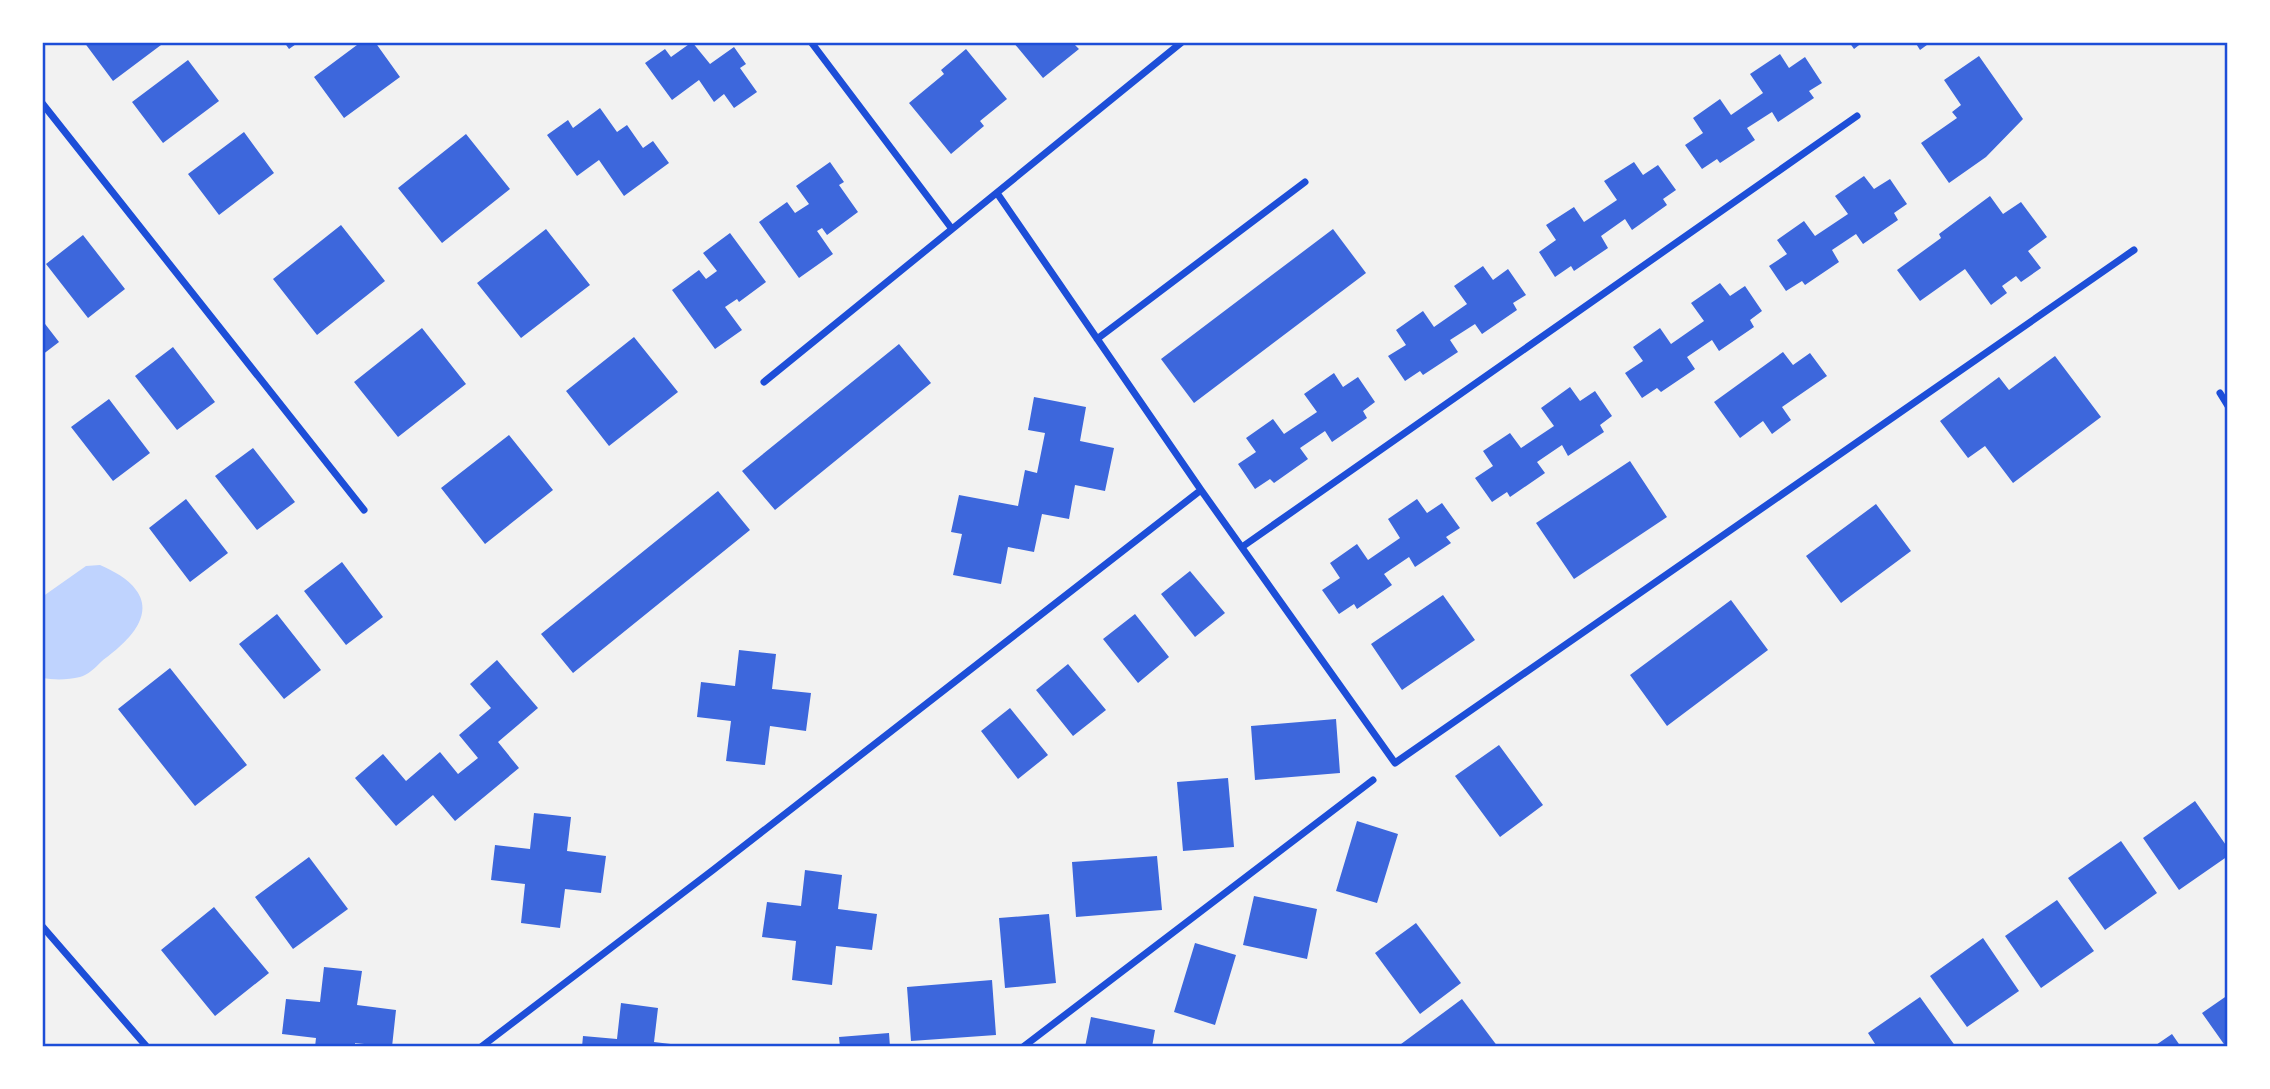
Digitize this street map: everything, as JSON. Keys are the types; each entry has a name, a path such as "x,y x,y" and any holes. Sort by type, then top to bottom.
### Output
{"street":[{"path":"811,42 952,229"},
{"path":"764,383 1182,42"},
{"path":"42,103 363,510"},
{"path":"1242,547 1857,116"},
{"path":"1097,339 1306,182"},
{"path":"997,193 1201,490 1395,763 2134,250"},
{"path":"2220,393 2228,406"},
{"path":"481,1047 1201,490"},
{"path":"1023,1047 1373,780"},
{"path":"42,926 147,1047"}],"water":[{"path":"100,565 125,578 136,590 141,600 140,621 119,648 86,674 66,679 42,678 42,597 86,566"}],"building":[{"path":"84,42 165,42 113,81"},
{"path":"284,42 299,42 289,49"},
{"path":"361,42 375,42 400,77 344,118 314,77"},
{"path":"692,42 710,64 734,47 746,64 740,68 757,92 734,108 724,94 714,102 699,80 672,100 645,63 665,49 671,57"},
{"path":"1013,42 1072,42 1079,49 1043,78"},
{"path":"1849,42 1863,42 1854,49"},
{"path":"1915,42 1931,42 1920,50"},
{"path":"966,49 1007,99 980,121 984,126 951,154 909,103 944,74 941,70"},
{"path":"1780,54 1789,68 1805,57 1822,83 1809,91 1814,98 1778,122 1772,112 1747,128 1755,140 1720,163 1717,159 1702,169 1685,145 1703,133 1693,118 1720,99 1731,115 1763,93 1750,74"},
{"path":"1979,56 2023,119 1986,157 1949,183 1921,143 1957,118 1952,112 1961,105 1944,80"},
{"path":"188,60 219,101 163,143 132,102"},
{"path":"600,108 617,132 627,125 643,148 653,141 669,163 624,196 599,160 577,176 547,135 568,120 573,128"},
{"path":"244,132 274,173 219,215 188,174"},
{"path":"466,134 510,189 442,243 398,188"},
{"path":"830,162 844,182 839,185 858,212 827,235 822,228 817,231 833,254 799,278 759,222 787,202 795,213 809,204 796,186"},
{"path":"1634,162 1643,175 1658,165 1676,190 1663,199 1667,205 1632,230 1625,219 1601,236 1608,248 1574,271 1571,266 1555,277 1539,252 1556,240 1546,225 1574,207 1584,222 1617,200 1604,181"},
{"path":"1864,176 1874,189 1890,179 1907,204 1894,213 1898,220 1863,244 1856,234 1832,250 1839,262 1805,285 1802,281 1786,291 1769,266 1787,254 1777,240 1804,221 1815,236 1848,214 1835,196"},
{"path":"1990,196 2003,214 2021,202 2047,237 2028,251 2041,268 2021,282 2016,276 2002,286 2007,293 1991,305 1965,269 1920,301 1897,270 1941,238 1939,234"},
{"path":"341,225 385,281 317,335 273,279"},
{"path":"546,229 590,285 521,338 477,283"},
{"path":"1333,229 1366,273 1194,403 1161,359"},
{"path":"730,233 766,282 739,302 737,299 725,307 742,330 715,349 672,290 699,270 706,279 717,271 703,253"},
{"path":"83,235 125,289 88,318 46,264"},
{"path":"1483,266 1493,280 1508,269 1526,295 1513,303 1517,310 1482,334 1475,324 1450,340 1458,352 1423,375 1420,371 1405,381 1388,356 1406,345 1396,330 1423,311 1434,327 1467,304 1454,286"},
{"path":"1720,283 1730,296 1745,286 1762,311 1750,320 1754,327 1719,351 1712,340 1687,357 1695,369 1661,392 1657,388 1642,398 1625,373 1643,361 1633,347 1660,328 1671,344 1704,321 1691,303"},
{"path":"42,320 59,342 42,355"},
{"path":"422,328 466,384 398,437 354,382"},
{"path":"634,337 678,392 609,446 566,391"},
{"path":"899,344 931,383 775,510 742,471"},
{"path":"173,347 215,402 177,430 135,376"},
{"path":"1783,352 1793,365 1810,353 1827,376 1782,407 1791,420 1772,434 1763,421 1740,438 1714,402"},
{"path":"2055,356 2101,417 2013,483 1985,446 1968,458 1940,421 1999,377 2009,390"},
{"path":"1334,373 1343,387 1358,377 1375,402 1363,411 1367,418 1332,442 1325,431 1300,448 1308,459 1274,483 1270,479 1255,489 1238,464 1256,452 1246,438 1273,419 1284,434 1317,412 1304,394"},
{"path":"1570,387 1580,401 1595,391 1612,416 1600,425 1604,432 1568,456 1562,445 1537,462 1545,473 1510,497 1507,492 1492,502 1475,478 1493,466 1483,451 1510,433 1521,448 1554,426 1541,408"},
{"path":"1034,397 1086,407 1080,441 1114,448 1105,491 1075,485 1069,519 1042,514 1034,552 1008,547 1001,584 953,575 962,534 951,532 959,495 1018,506 1025,470 1037,473 1045,433 1028,430"},
{"path":"109,399 150,453 113,481 71,427"},
{"path":"509,435 553,490 485,544 441,488"},
{"path":"253,448 295,502 257,530 215,476"},
{"path":"1630,461 1667,517 1574,579 1536,523"},
{"path":"718,491 750,530 573,673 541,634"},
{"path":"186,499 228,553 190,582 149,528"},
{"path":"1417,499 1427,513 1442,503 1460,528 1446,537 1451,543 1415,567 1409,557 1384,574 1392,585 1357,609 1354,604 1339,614 1322,590 1340,578 1330,563 1357,544 1368,560 1400,538 1388,519"},
{"path":"1876,504 1911,551 1841,603 1806,556"},
{"path":"342,562 383,617 346,645 304,591"},
{"path":"1190,571 1225,613 1195,637 1161,594"},
{"path":"1443,595 1475,640 1402,690 1371,644"},
{"path":"1731,600 1768,650 1667,726 1630,675"},
{"path":"277,614 321,670 284,699 239,644"},
{"path":"1135,614 1169,657 1138,683 1103,639"},
{"path":"739,650 776,654 772,689 811,693 806,731 770,726 765,765 726,761 731,721 697,717 701,682 735,686"},
{"path":"497,660 538,708 498,742 519,768 455,821 433,795 396,826 355,778 383,754 406,781 440,752 458,774 478,758 459,735 491,708 470,684"},
{"path":"1068,664 1106,710 1073,736 1036,690"},
{"path":"170,668 247,765 195,806 118,709"},
{"path":"1010,708 1048,755 1018,779 981,731"},
{"path":"1336,719 1340,773 1255,780 1251,726"},
{"path":"1499,745 1543,805 1500,837 1455,776"},
{"path":"1228,778 1234,847 1183,851 1177,782"},
{"path":"2195,801 2228,848 2228,856 2179,890 2143,838"},
{"path":"534,813 571,817 567,851 606,856 601,893 565,889 560,928 521,923 525,884 491,880 495,845 530,849"},
{"path":"1357,821 1398,834 1377,903 1336,891"},
{"path":"2121,841 2157,893 2105,930 2068,878"},
{"path":"1157,856 1162,910 1076,917 1072,862"},
{"path":"309,857 348,909 293,949 255,897"},
{"path":"805,870 842,875 838,909 877,914 872,950 836,946 832,985 792,980 796,941 762,937 767,902 801,906"},
{"path":"1254,896 1317,909 1307,959 1243,945"},
{"path":"2057,900 2094,951 2041,988 2005,936"},
{"path":"214,907 269,973 215,1016 161,950"},
{"path":"1049,914 1056,983 1005,988 999,918"},
{"path":"1416,923 1461,983 1420,1014 1375,953"},
{"path":"1983,938 2019,991 1967,1027 1930,976"},
{"path":"1195,943 1236,955 1215,1025 1174,1012"},
{"path":"324,967 362,971 357,1005 396,1010 392,1047 355,1043 355,1047 315,1047 316,1038 282,1034 286,999 320,1002"},
{"path":"992,980 996,1035 911,1041 907,987"},
{"path":"2228,995 2228,1047 2226,1047 2202,1013"},
{"path":"1920,997 1956,1047 1877,1047 1868,1033"},
{"path":"1462,999 1498,1047 1397,1047"},
{"path":"621,1003 658,1008 654,1042 679,1047 582,1047 583,1036 617,1039"},
{"path":"1091,1017 1155,1030 1152,1047 1085,1047"},
{"path":"889,1033 890,1047 840,1047 839,1037"},
{"path":"2172,1034 2181,1047 2153,1047"}]}
